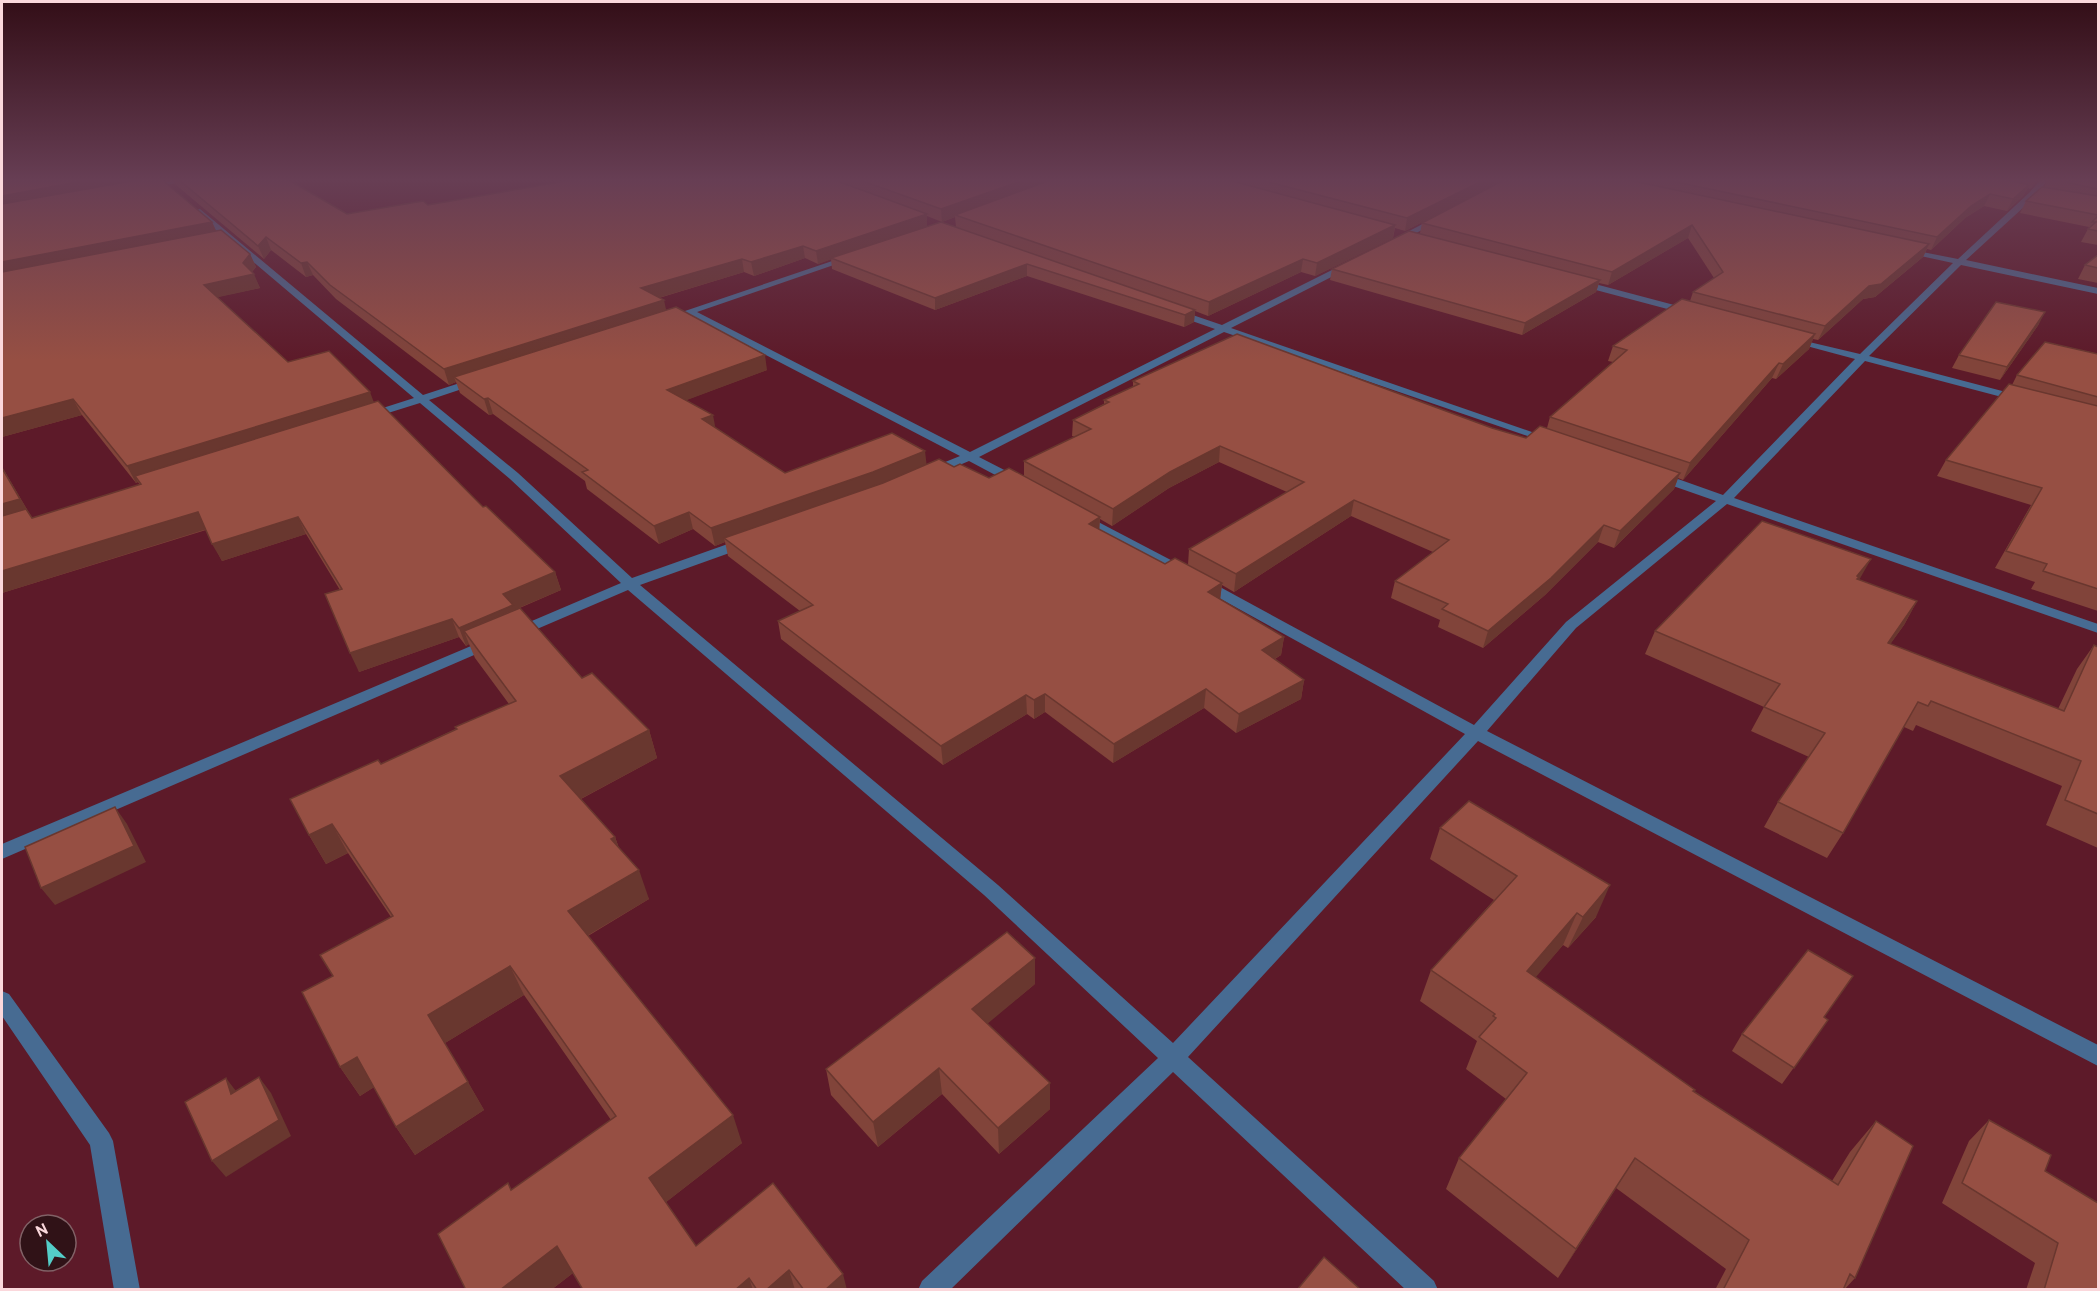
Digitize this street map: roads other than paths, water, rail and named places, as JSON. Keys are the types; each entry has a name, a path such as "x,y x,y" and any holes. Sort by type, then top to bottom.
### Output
{"street":[{"path":"224,239 514,476 657,609 992,890 1425,1290"},
{"path":"1381,247 1397,239"},
{"path":"931,1290 1173,1058 1476,733 1571,625 1726,499 1862,358 1984,239"},
{"path":"1890,247 2098,291"},
{"path":"865,253 684,313 971,456 1034,491"},
{"path":"920,477 971,456 1360,258"},
{"path":"1575,282 1701,315"},
{"path":"1166,309 1558,442"},
{"path":"1782,336 2031,402"},
{"path":"353,420 488,377"},
{"path":"1647,473 2098,629"},
{"path":"1066,508 1476,733 2098,1056"},
{"path":"2,852 630,584 760,537"},
{"path":"2,1000 101,1141 127,1290"}]}
